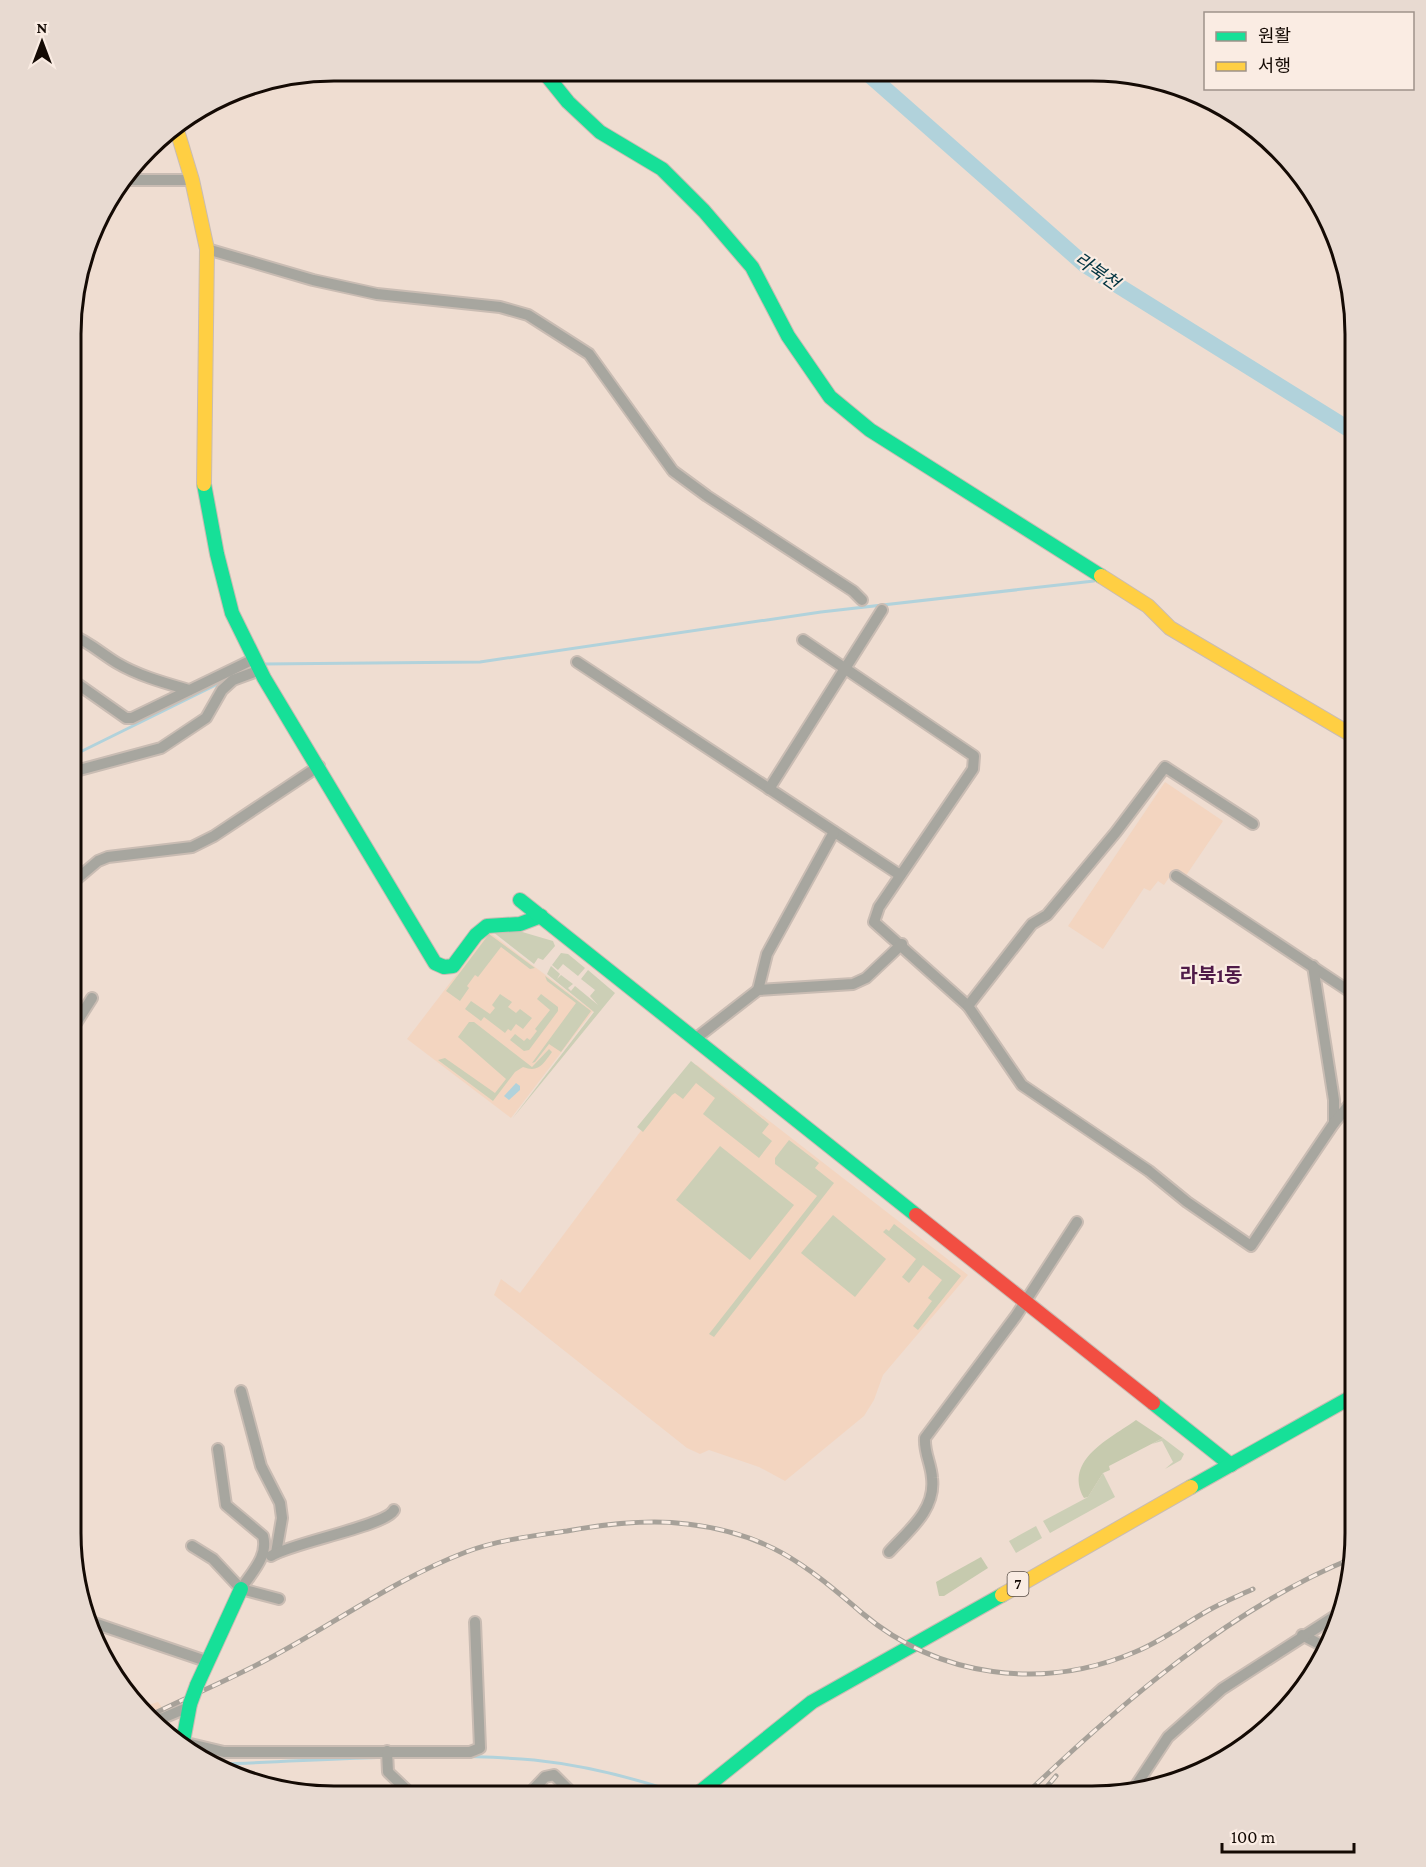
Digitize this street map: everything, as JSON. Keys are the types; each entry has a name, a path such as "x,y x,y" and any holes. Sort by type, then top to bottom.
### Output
{"main road":[{"path":"551,81 568,102 600,132 662,169 734,243 762,283 788,336 811,371 844,411 870,430 1148,606 1170,628 1345,731"},
{"path":"178,134 192,180 207,249 204,485 217,554 232,613 257,664 435,963 444,967 453,966 476,934 487,926 520,924 541,916"},
{"path":"520,900 1232,1465"},
{"name":"7","path":"707,1786 812,1701 1345,1401"},
{"path":"184,1736 189,1705 206,1661 241,1589"}],"street":[{"path":"133,180 192,180"},
{"path":"207,249 313,280 377,294 500,307 528,315 589,354 673,471 706,496 853,591 862,600"},
{"path":"769,789 882,610"},
{"path":"802,640 974,756 973,770 879,907 874,922 902,944 968,1006 1022,1085 1149,1171 1187,1202 1251,1246 1345,1110"},
{"path":"81,641 118,664 163,683 189,690"},
{"path":"577,663 900,875"},
{"path":"81,686 126,717 132,718 189,690 257,664"},
{"path":"81,770 148,753 169,743 206,718 222,690 257,664"},
{"path":"81,875 98,861 108,857 192,847 214,836 319,766"},
{"path":"968,1006 1032,924 1047,915 1110,840 1166,767 1252,824"},
{"path":"758,990 767,954 834,832"},
{"path":"1176,876 1345,988"},
{"path":"695,1040 758,990 853,984 866,978 902,944"},
{"path":"1313,966 1334,1100 1334,1123"},
{"path":"81,1015 92,998"},
{"path":"889,1552 926,1511 932,1496 932,1478 924,1454 925,1438 1025,1303 1077,1222"},
{"path":"241,1391 261,1466 280,1503 282,1518 276,1553"},
{"path":"219,1449 226,1505 263,1536 265,1543 261,1562"},
{"path":"241,1589 261,1562 276,1553 334,1533 382,1521 394,1510"},
{"path":"192,1546 213,1559 241,1589 279,1599"},
{"path":"1138,1782 1168,1737 1222,1689 1330,1618"},
{"path":"201,1748 224,1752 388,1761 470,1752 480,1748 475,1622"},
{"path":"98,1624 206,1661"},
{"path":"1302,1635 1319,1644"},
{"path":"162,1718 189,1705"},
{"path":"388,1761 406,1786"},
{"path":"536,1786 545,1777 554,1775 565,1786"}],"shaded area":[{"path":"1165,782 1223,821 1185,877 1174,870 1164,885 1158,881 1150,891 1144,888 1103,949 1068,926"},
{"path":"489,932 593,1011 511,1118 407,1039"},
{"path":"690,1065 697,1065 968,1275 883,1375 874,1400 864,1416 785,1481 759,1467 709,1450 700,1454 687,1448 494,1295 501,1279 520,1293"},
{"path":"158,1702 163,1719 155,1712 148,1705"}],"green space":[{"path":"512,929 553,941 555,946 543,960 538,958 534,964 493,932"},
{"path":"489,934 535,968 530,969 501,947 478,977 475,975 460,1001 446,991"},
{"path":"561,953 568,954 585,968 578,976 563,964 558,970 552,965"},
{"path":"551,966 560,974 557,979 561,975 573,984 568,988 571,991 575,986 598,1005 590,996 595,990 581,979 588,970 615,993 512,1119 594,1012 547,974"},
{"path":"545,976 591,1011 561,1052 549,1044 532,1063 576,1003 547,981"},
{"path":"500,994 512,1002 508,1007 516,1013 520,1009 532,1018 523,1029 516,1024 511,1031 508,1029 505,1033 484,1017 481,1021 465,1009 471,1001 490,1014 495,1008 492,1005"},
{"path":"541,994 558,1007 558,1011 529,1050 524,1051 510,1040 515,1034 524,1041 527,1038 530,1040 537,1031 535,1029 550,1010 537,999"},
{"path":"469,1022 474,1022 532,1067 549,1049 552,1052 537,1068 523,1067 515,1072 493,1101 438,1060 445,1058 495,1093 506,1079 458,1037"},
{"path":"691,1061 769,1124 762,1133 772,1141 759,1158 703,1114 715,1098 696,1083 683,1099 675,1093 672,1095 643,1132 637,1127"},
{"path":"789,1140 819,1163 815,1168 834,1183 714,1337 709,1334 817,1196 775,1164 775,1158"},
{"path":"720,1146 794,1205 750,1260 676,1200"},
{"path":"833,1215 886,1259 855,1297 801,1253"},
{"path":"894,1224 961,1276 918,1330 913,1326 932,1301 928,1298 942,1280 923,1265 909,1283 902,1277 916,1259 883,1232 886,1229 889,1231"},
{"path":"1136,1420 1163,1438 1109,1466 1110,1470 1103,1473 1088,1497 1084,1498 1079,1484 1080,1472 1085,1461 1103,1443"},
{"path":"1163,1438 1184,1454 1181,1460 1165,1469 1173,1462 1162,1441 1152,1444"},
{"path":"1103,1473 1115,1497 1050,1533 1043,1521 1088,1497"},
{"path":"1036,1526 1042,1538 1016,1553 1009,1541"},
{"path":"981,1557 988,1568 944,1596 939,1596 936,1582"}],"water":[{"path":"516,1083 520,1086 520,1090 509,1100 504,1096"}],"waterway":[{"name":"라북천","path":"876,81 1085,265 1345,427"},
{"path":"263,664 480,662 821,612 1094,581"},
{"path":"81,752 228,679"},
{"path":"230,1764 456,1756 495,1757 552,1762 586,1768 655,1786"}],"railway":[{"path":"156,1713 253,1667 414,1575 466,1552 515,1539 612,1524 642,1522 687,1524 715,1528 762,1543 802,1565 892,1635 924,1652 958,1664 993,1672 1028,1674 1064,1672 1100,1664 1145,1648 1214,1607 1253,1589"},
{"path":"1035,1786 1137,1694 1220,1631 1263,1603 1343,1562"},
{"path":"1048,1786 1056,1776"}],"traffic: fast":[{"path":"551,81 568,102 600,132 662,169 704,211 752,267 788,336 830,397 870,430 1101,576"},
{"path":"204,484 217,554 232,613 264,678 435,963 444,967 453,966 476,935 487,926 520,924 541,916"},
{"path":"520,900 916,1215"},
{"path":"1191,1487 1345,1401"},
{"path":"1153,1403 1231,1465"},
{"path":"197,1685 241,1589"},
{"path":"707,1786 812,1702 1002,1595"},
{"path":"190,1704 197,1685"},
{"path":"184,1737 190,1704"}],"traffic: slow":[{"path":"178,134 192,180 207,249 204,484"},
{"path":"1101,576 1148,606 1170,628 1345,731"},
{"path":"1002,1595 1191,1487"}],"traffic: jam":[{"path":"916,1215 1153,1403"}],"district":[{"name":"라북1동","path":"1211,975"}]}
